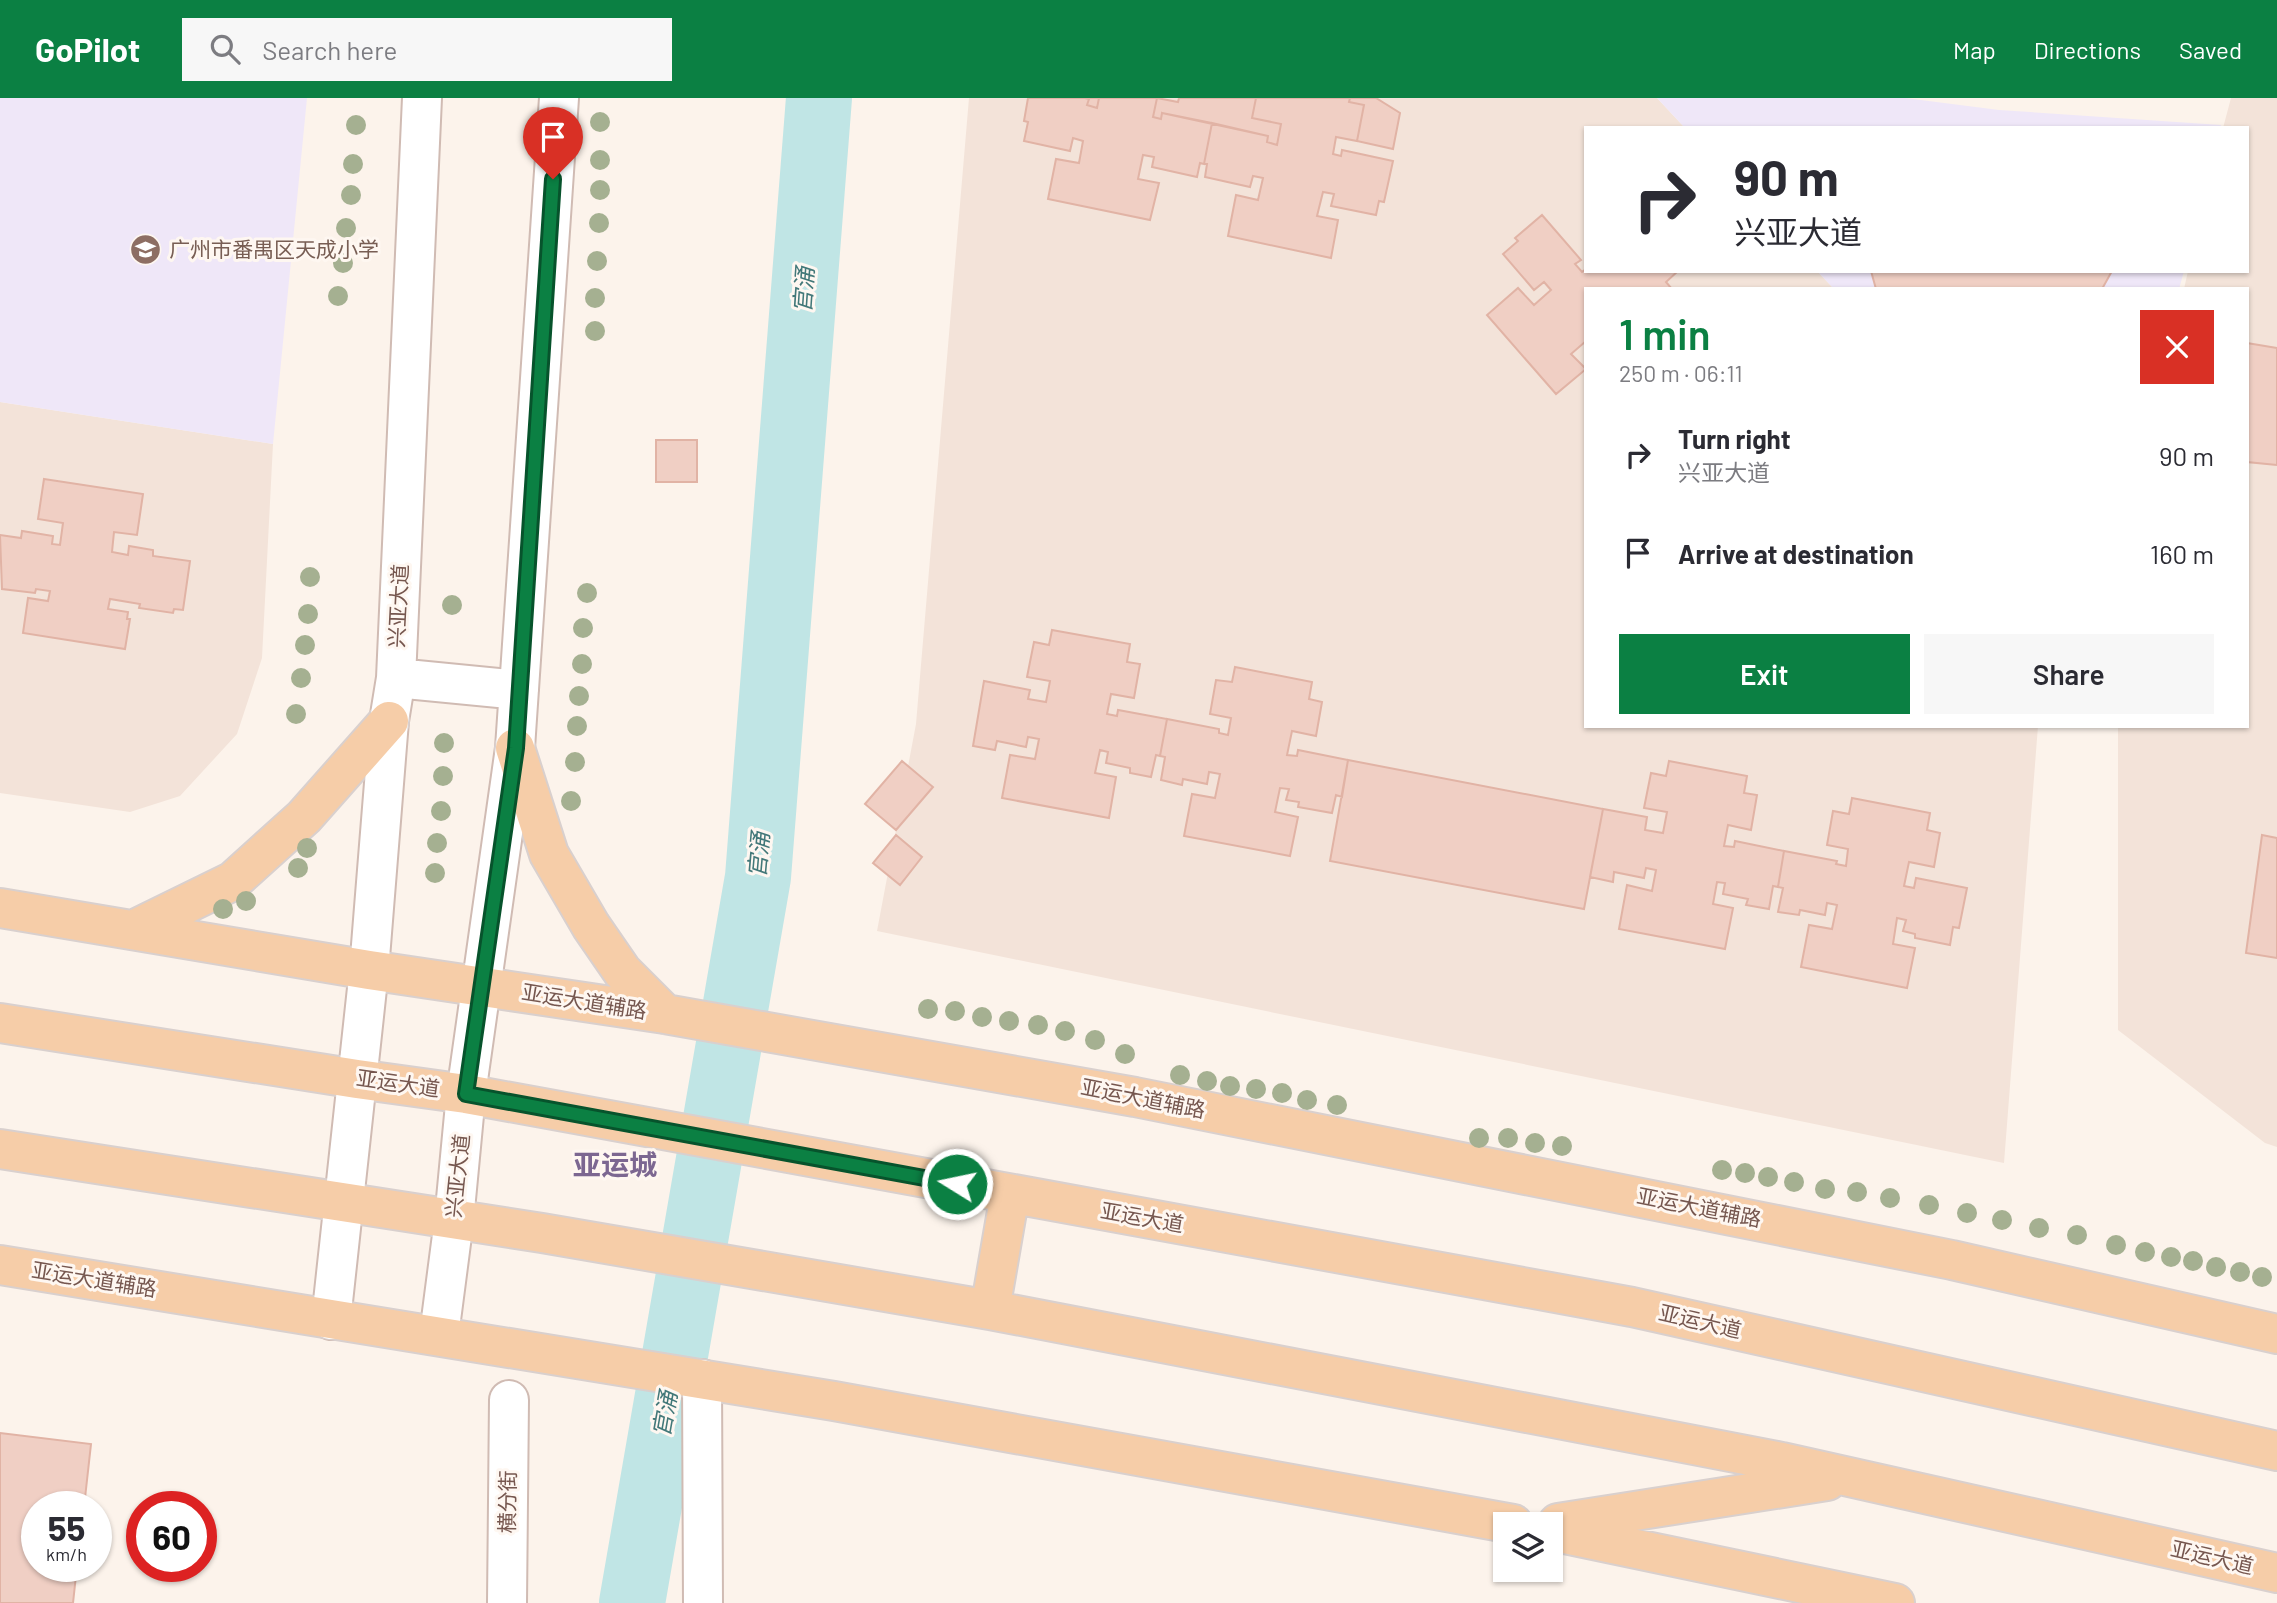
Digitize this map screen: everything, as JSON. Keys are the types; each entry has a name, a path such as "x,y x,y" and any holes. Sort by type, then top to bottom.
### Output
{"main road":[{"path":"133,930 233,881 304,817 389,721"},
{"path":"516,748 549,854 591,926 622,971 665,1014"},
{"name":"亚运大道辅路","path":"0,908 369,970 665,1014 1135,1097 1687,1205 1952,1260 2277,1334"},
{"name":"亚运大道","path":"0,1024 466,1094 1632,1307 2277,1451"},
{"name":"亚运大道","path":"0,1149 542,1233 990,1310 1850,1477 2277,1573"},
{"path":"990,1310 1010,1194"},
{"name":"亚运大道辅路","path":"0,1265 834,1401 1493,1520"},
{"path":"1563,1522 1850,1477"},
{"path":"1563,1534 1895,1603"}],"street":[{"name":"兴亚大道","path":"331,1320 369,970 389,721 396,678 422,98"},
{"name":"兴亚大道","path":"439,1335 454,1220 466,1094 516,748 559,98"},
{"path":"396,678 519,690"},
{"path":"702,1379 703,1603"},
{"name":"横分街","path":"507,1603 509,1400"}],"shaded area":[{"name":"广州市番禺区天成小学","path":"0,98 307,98 273,444 0,402"},
{"path":"969,98 1657,98 1683,126 1584,126 1584,273 1819,273 1832,287 1584,287 1584,728 2038,728 2004,1163 877,931 916,724"},
{"path":"1657,98 1905,98 1999,110 2221,125 2221,126 1683,126"},
{"path":"2231,98 2277,98 2277,1147 2265,1143 2118,1030 2118,728 2249,728 2249,287 2184,287 2188,273 2249,273 2249,126 2224,126"},
{"path":"1819,273 2183,273 2180,287 1832,287"},
{"path":"0,402 273,444 262,658 237,734 180,796 130,812 0,793"}],"building":[{"path":"1028,98 1085,98 1089,99 1087,105 1097,108 1099,98 1157,98 1153,117 1161,119 1162,113 1212,123 1204,164 1200,163 1197,177 1152,167 1154,157 1143,155 1138,179 1159,183 1150,220 1048,199 1056,159 1079,163 1083,141 1073,138 1070,151 1024,141 1028,122 1024,121"},
{"path":"1085,98 1099,98 1097,108 1087,105 1089,99"},
{"path":"1157,98 1178,102 1179,98 1256,98 1252,118 1281,124 1277,145 1267,142 1268,136 1162,113 1161,119 1153,117"},
{"path":"1256,98 1350,98 1349,102 1364,105 1357,141 1336,137 1333,154 1341,156 1342,150 1393,161 1384,202 1379,201 1376,215 1331,206 1334,194 1323,192 1317,216 1338,220 1331,258 1228,236 1236,195 1258,200 1263,178 1253,176 1250,187 1205,177 1207,164 1204,164 1212,123 1268,136 1267,142 1277,145 1281,124 1252,118"},
{"path":"1350,98 1376,98 1400,113 1393,149 1357,141 1364,105 1349,102"},
{"path":"1542,215 1581,260 1575,264 1584,273 1676,273 1666,282 1670,287 1584,287 1584,343 1571,354 1584,367 1584,371 1556,394 1487,315 1518,288 1534,305 1551,290 1544,282 1534,290 1503,254 1518,241 1515,238"},
{"path":"1872,273 2111,273 2103,287 1875,287"},
{"path":"2249,343 2277,348 2277,465 2249,462"},
{"path":"656,440 697,440 697,482 656,482"},
{"path":"44,479 143,494 137,535 114,532 112,552 128,555 129,546 153,550 153,556 190,561 183,610 174,609 173,613 139,608 140,604 110,599 108,609 128,612 127,619 130,619 125,649 23,633 28,598 48,601 50,591 36,589 35,593 2,589 0,535 21,538 22,531 53,536 52,544 60,545 63,523 38,519"},
{"path":"1052,630 1130,644 1127,662 1140,664 1134,698 1111,694 1107,714 1117,716 1118,710 1167,719 1160,756 1156,755 1151,777 1130,773 1130,768 1106,763 1108,752 1100,750 1095,773 1116,777 1109,818 1002,798 1010,755 1035,759 1039,739 1028,737 1026,747 997,741 995,750 973,746 984,681 1030,690 1028,699 1046,702 1050,681 1027,677 1034,642 1049,645"},
{"path":"1235,667 1312,682 1309,699 1322,702 1316,736 1292,731 1287,755 1297,756 1298,750 1348,760 1342,797 1336,795 1332,813 1298,807 1299,802 1286,800 1289,789 1280,788 1275,812 1298,817 1290,856 1184,836 1192,794 1215,798 1220,774 1209,772 1207,784 1183,779 1182,785 1161,780 1165,757 1160,756 1167,719 1219,729 1219,733 1228,735 1231,718 1210,714 1216,680 1232,682"},
{"path":"1348,760 1603,809 1584,909 1330,861"},
{"path":"902,761 933,787 896,830 865,804"},
{"path":"1669,761 1747,776 1744,793 1757,795 1751,830 1728,825 1724,846 1734,847 1735,841 1784,851 1778,887 1773,886 1769,909 1746,905 1748,899 1723,894 1725,883 1717,882 1713,904 1733,908 1725,949 1619,929 1627,885 1652,891 1656,870 1646,868 1644,878 1614,872 1613,882 1590,877 1603,809 1647,817 1645,830 1663,833 1667,812 1644,808 1651,773 1666,776"},
{"path":"1852,798 1930,813 1927,830 1940,833 1934,867 1909,862 1904,886 1914,888 1916,878 1967,888 1959,928 1953,927 1950,945 1915,938 1915,934 1903,931 1906,920 1897,918 1893,944 1915,948 1907,988 1801,967 1809,925 1832,929 1837,905 1827,903 1825,915 1800,910 1799,915 1778,912 1783,888 1778,887 1784,851 1837,861 1836,864 1846,866 1848,849 1827,845 1833,811 1849,814"},
{"path":"896,835 922,857 900,885 873,863"},
{"path":"2262,835 2277,838 2277,958 2246,953"},
{"path":"0,1433 91,1444 86,1491 21,1491 21,1582 75,1582 73,1603 0,1603"}],"waterway":[{"name":"官涌","path":"632,1603 758,877 819,98"}],"place":[{"name":"广州市番禺区天成小学","path":"146,250"}],"district":[{"name":"亚运城","path":"615,1165"}],"route":[{"path":"553,179 516,748 466,1094 957,1184"}]}
